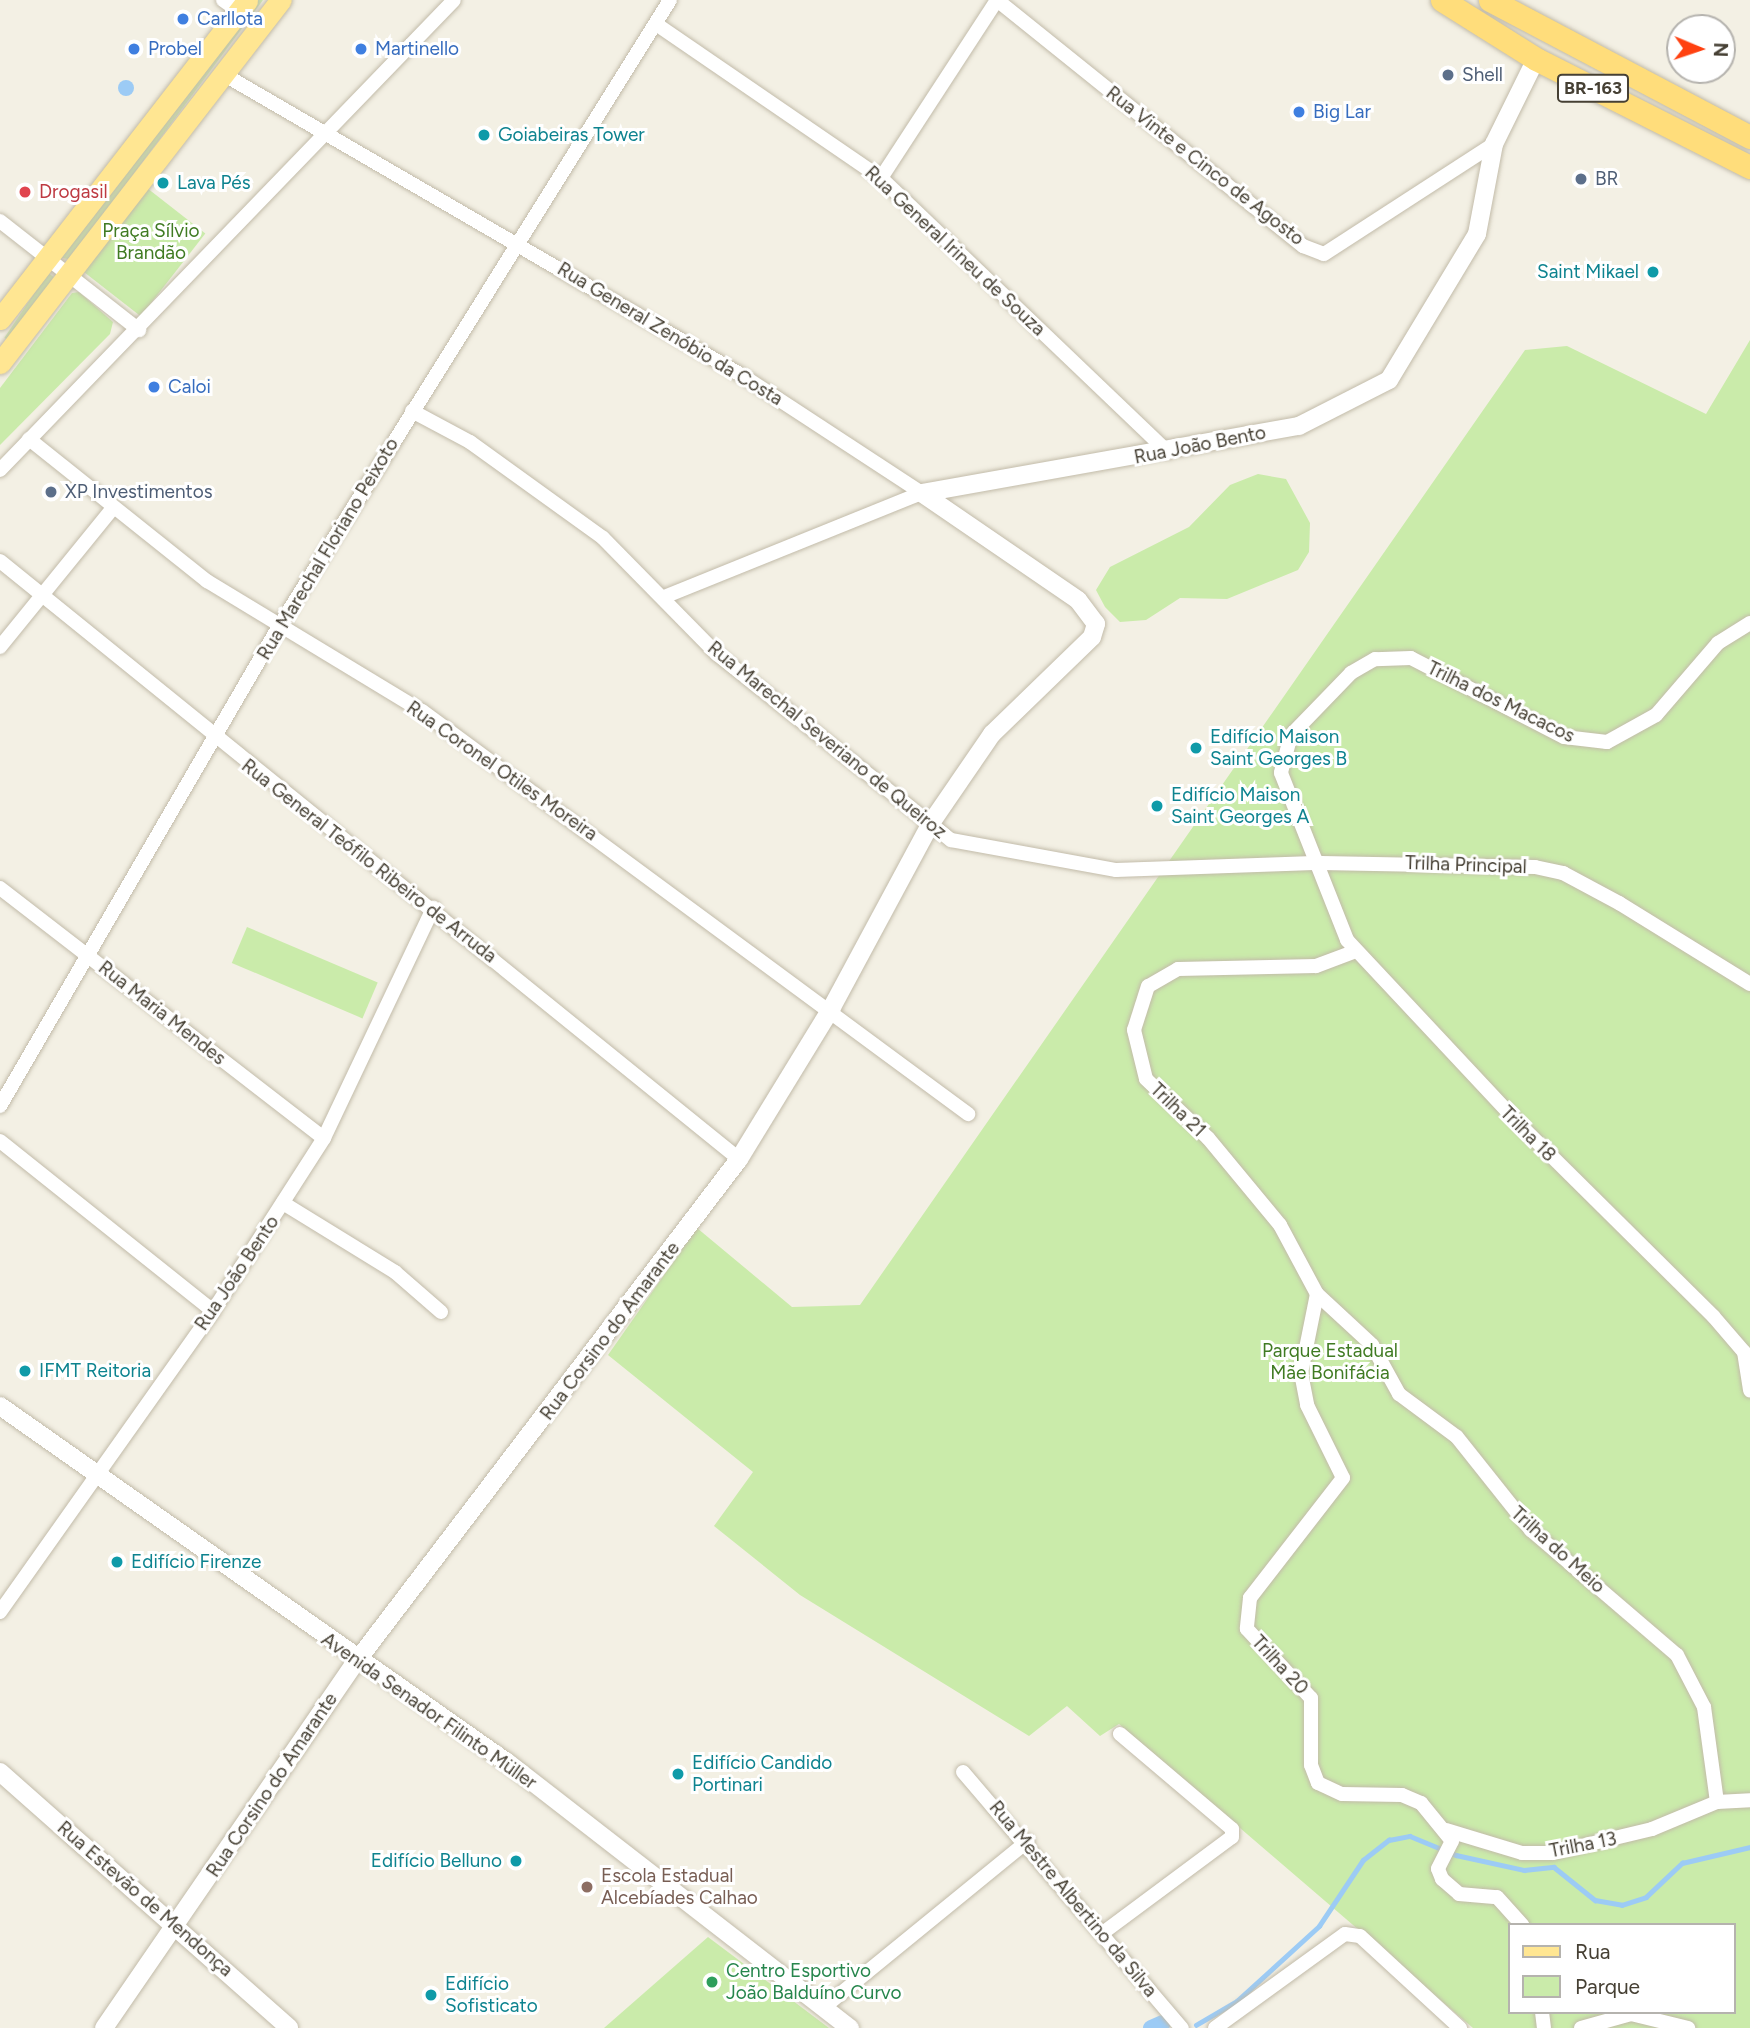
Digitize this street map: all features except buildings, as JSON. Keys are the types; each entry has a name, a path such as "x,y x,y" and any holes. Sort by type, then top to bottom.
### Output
{"highway":[{"name":"BR-163","path":"1442,0 1536,58 1750,167"},
{"name":"BR-163","path":"1490,0 1750,137"}],"main road":[{"path":"0,363 281,0"},
{"path":"0,319 236,4"}],"street":[{"path":"0,470 139,330 454,0"},
{"name":"Rua Marechal Floriano Peixoto","path":"0,1106 215,741 278,628 670,0"},
{"path":"881,178 997,0"},
{"name":"Rua Vinte e Cinco de Agosto","path":"997,0 1304,246 1324,254 1494,144"},
{"name":"Rua General Irineu de Souza","path":"656,24 881,178 1168,452"},
{"name":"Rua João Bento","path":"664,597 922,493 1168,452 1299,426 1389,380 1477,234 1494,144 1536,58"},
{"name":"Rua General Zenóbio da Costa","path":"223,74 520,243 743,376 922,493 1077,600 1096,624"},
{"path":"0,221 69,272 139,330"},
{"name":"Rua Marechal Severiano de Queiroz","path":"412,411 470,442 572,515 664,597 717,654 931,823 964,845 1077,868 1151,871"},
{"name":"Rua Coronel Otiles Moreira","path":"29,439 113,508 278,628 422,711 832,1007 968,1114"},
{"path":"0,647 113,508"},
{"name":"Rua General Teófilo Ribeiro de Arruda","path":"0,561 215,741 433,908 739,1159"},
{"name":"Trilha dos Macacos","path":"1321,863 1281,773 1284,750 1316,707 1375,659 1412,658 1564,737 1607,743 1656,715 1718,643 1750,623"},
{"name":"Rua Corsino do Amarante","path":"104,2028 356,1662 739,1159 832,1007 931,823 992,734 1093,637 1096,624"},
{"name":"Trilha Principal","path":"1151,871 1321,863 1504,864 1563,873 1750,984"},
{"name":"Trilha 18","path":"1321,863 1356,951 1519,1125 1713,1316 1745,1352 1750,1391"},
{"name":"Rua Maria Mendes","path":"0,888 324,1138"},
{"name":"Rua João Bento","path":"0,1612 212,1311 324,1138 433,908"},
{"name":"Trilha 21","path":"1317,1294 1280,1226 1208,1138 1146,1079 1134,1030 1148,986 1178,969 1316,966 1356,951"},
{"path":"0,1141 212,1311"},
{"path":"284,1203 395,1272 441,1312"},
{"name":"Trilha do Meio","path":"1317,1294 1372,1345 1399,1394 1457,1437 1531,1530 1677,1655 1704,1707 1717,1802"},
{"name":"Trilha 20","path":"1317,1294 1301,1373 1307,1405 1343,1478 1251,1598 1247,1629 1311,1698 1311,1765 1318,1783 1342,1794 1402,1795 1421,1803 1449,1836"},
{"name":"Avenida Senador Filinto Müller","path":"0,1406 356,1662 508,1763 850,2028"},
{"path":"1104,1932 1233,1837 1232,1829 1120,1734"},
{"name":"Rua Estevão de Mendonça","path":"0,1772 289,2028"},
{"name":"Rua Mestre Albertino da Silva","path":"963,1772 1028,1841 1182,2028"},
{"name":"Trilha 13","path":"1449,1836 1522,1853 1552,1853 1652,1829 1717,1802 1750,1800"},
{"path":"1449,1836 1438,1869 1450,1886 1459,1894 1497,1897 1520,1923"},
{"path":"823,2008 1028,1841"},
{"path":"1215,2028 1332,1940 1360,1936 1460,2028"},
{"path":"1581,2028 1631,2014 1688,2028"}],"green space":[{"path":"255,0 263,0 106,211 68,259 58,257"},
{"name":"Praça Sílvio Brandão","path":"147,188 205,234 141,316 82,271"},
{"path":"48,273 54,277 10,342 4,338"},
{"name":"Praça Sílvio Brandão","path":"79,292 113,322 110,334 0,445 0,388 72,293"},
{"name":"Parque Estadual Mãe Bonifácia","path":"1750,340 1750,2028 1473,2028 1119,1724 1100,1736 1067,1706 1029,1736 800,1595 714,1526 753,1472 608,1355 697,1228 792,1307 860,1305 1525,350 1567,346 1706,414"},
{"path":"1258,474 1286,479 1310,523 1309,552 1298,570 1227,599 1180,598 1146,620 1120,622 1105,607 1096,590 1110,567 1189,527 1230,485"},
{"path":"247,927 378,982 362,1018 232,963"},
{"name":"Centro Esportivo João Balduíno Curvo","path":"708,1937 829,2028 604,2028"}],"water":[{"path":"126,80 132,82 132,94 126,96 120,94 118,88 120,82"}],"waterway":[{"path":"1196,2025 1237,2001 1319,1926 1363,1860 1389,1840 1410,1836 1456,1855 1524,1870 1554,1867 1595,1900 1622,1905 1646,1897 1682,1863 1750,1847"},
{"path":"1151,2028 1163,2023"}],"place":[{"name":"Carllota","path":"183,19"},
{"name":"Probel","path":"134,49"},
{"name":"Martinello","path":"361,49"},
{"name":"Shell","path":"1448,75"},
{"name":"Big Lar","path":"1299,112"},
{"name":"Goiabeiras Tower","path":"484,135"},
{"name":"BR","path":"1581,179"},
{"name":"Lava Pés","path":"163,183"},
{"name":"Drogasil","path":"25,192"},
{"name":"Saint Mikael","path":"1653,272"},
{"name":"Caloi","path":"154,387"},
{"name":"XP Investimentos","path":"51,492"},
{"name":"Edifício Maison Saint Georges B","path":"1196,748"},
{"name":"Edifício Maison Saint Georges A","path":"1157,806"},
{"name":"IFMT Reitoria","path":"25,1371"},
{"name":"Edifício Firenze","path":"117,1562"},
{"name":"Edifício Candido Portinari","path":"678,1774"},
{"name":"Edifício Belluno","path":"516,1861"},
{"name":"Escola Estadual Alcebíades Calhao","path":"587,1887"},
{"name":"Centro Esportivo João Balduíno Curvo","path":"712,1982"},
{"name":"Edifício Sofisticato","path":"431,1995"}]}
